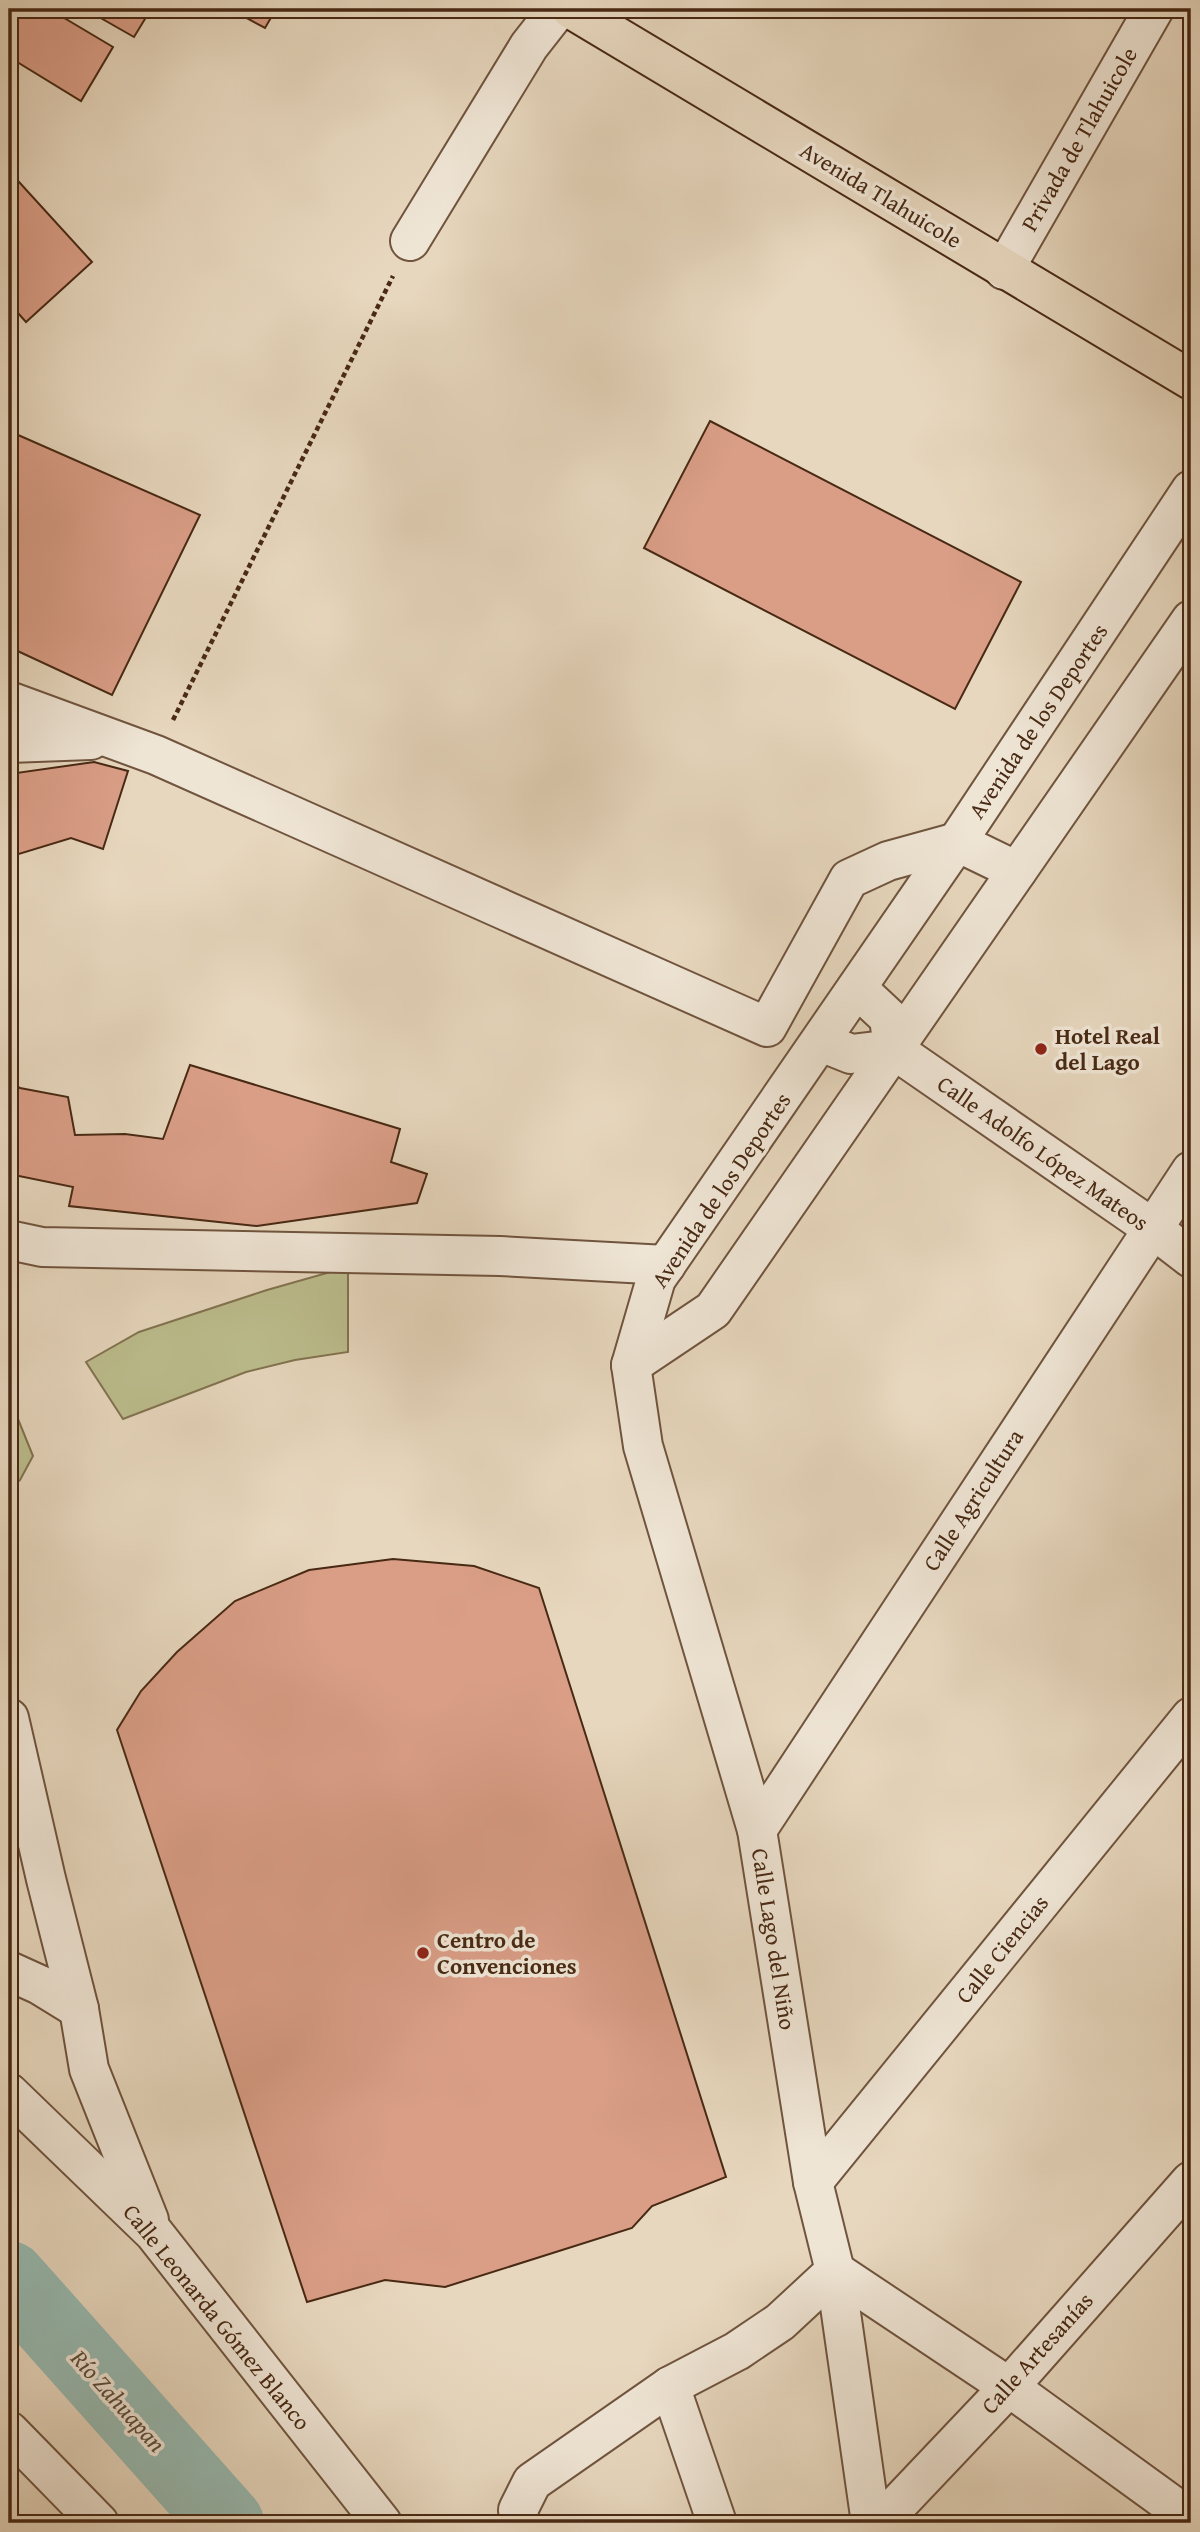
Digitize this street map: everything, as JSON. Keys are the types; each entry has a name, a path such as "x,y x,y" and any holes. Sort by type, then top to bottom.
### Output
{"main road":[{"name":"Avenida Tlahuicole","path":"571,9 1191,380"}],"street":[{"path":"410,241 529,46 558,9"},
{"name":"Privada de Tlahuicole","path":"1004,270 1154,9"},
{"name":"Avenida de los Deportes","path":"631,1365 656,1279 957,842 1191,491"},
{"path":"631,1365 713,1310 1191,620"},
{"path":"9,701 156,755 766,1027 849,879 888,861 957,842 1017,871"},
{"path":"9,743 110,739"},
{"path":"857,989 889,1018 893,1049"},
{"path":"821,1042 851,1054 893,1049"},
{"name":"Calle Adolfo López Mateos","path":"893,1049 1152,1228 1191,1258"},
{"name":"Calle Agricultura","path":"757,1830 1191,1171"},
{"path":"9,1240 42,1247 500,1256 666,1265"},
{"name":"Calle Lago del Niño","path":"631,1365 643,1446 757,1830 813,2182 835,2271 871,2523"},
{"name":"Calle Ciencias","path":"813,2182 1191,1717"},
{"path":"9,1718 79,2009 89,2069 154,2233"},
{"path":"9,1971 40,1985 79,2009"},
{"name":"Calle Leonarda Gómez Blanco","path":"9,2093 154,2233 382,2523"},
{"name":"Calle Artesanías","path":"880,2523 1009,2387 1191,2181"},
{"path":"520,2523 518,2510 532,2482 670,2386 737,2351 780,2322 835,2271 1009,2387 1191,2519"},
{"path":"670,2386 717,2523"},
{"path":"9,2431 99,2523"}],"path":[{"path":"156,755 410,241"}],"green space":[{"path":"348,1267 348,1352 295,1360 246,1372 123,1419 86,1362 139,1332"},
{"path":"9,1404 16,1414 33,1456 20,1480 9,1488"}],"building":[{"path":"9,9 49,9 113,47 81,101 9,57"},
{"path":"85,9 151,9 134,37"},
{"path":"230,9 276,9 265,28"},
{"path":"9,171 92,262 26,322 9,303"},
{"path":"710,421 1021,582 955,709 644,548"},
{"path":"9,431 200,515 112,695 9,647"},
{"path":"94,762 128,771 103,849 71,838 9,857 9,774"},
{"path":"190,1065 400,1129 391,1162 427,1174 417,1203 257,1226 69,1206 73,1187 9,1174 9,1082 20,1088 68,1097 75,1135 125,1134 163,1139"},
{"name":"Centro de Convenciones","path":"393,1559 474,1566 539,1588 726,2177 652,2206 632,2228 445,2287 385,2280 307,2302 117,1730 141,1691 177,1652 235,1601 309,1570"}],"waterway":[{"name":"Río Zahuapan","path":"9,2278 227,2523"}],"place":[{"name":"Hotel Real del Lago","path":"1041,1049"},
{"name":"Centro de Convenciones","path":"423,1953"}]}
